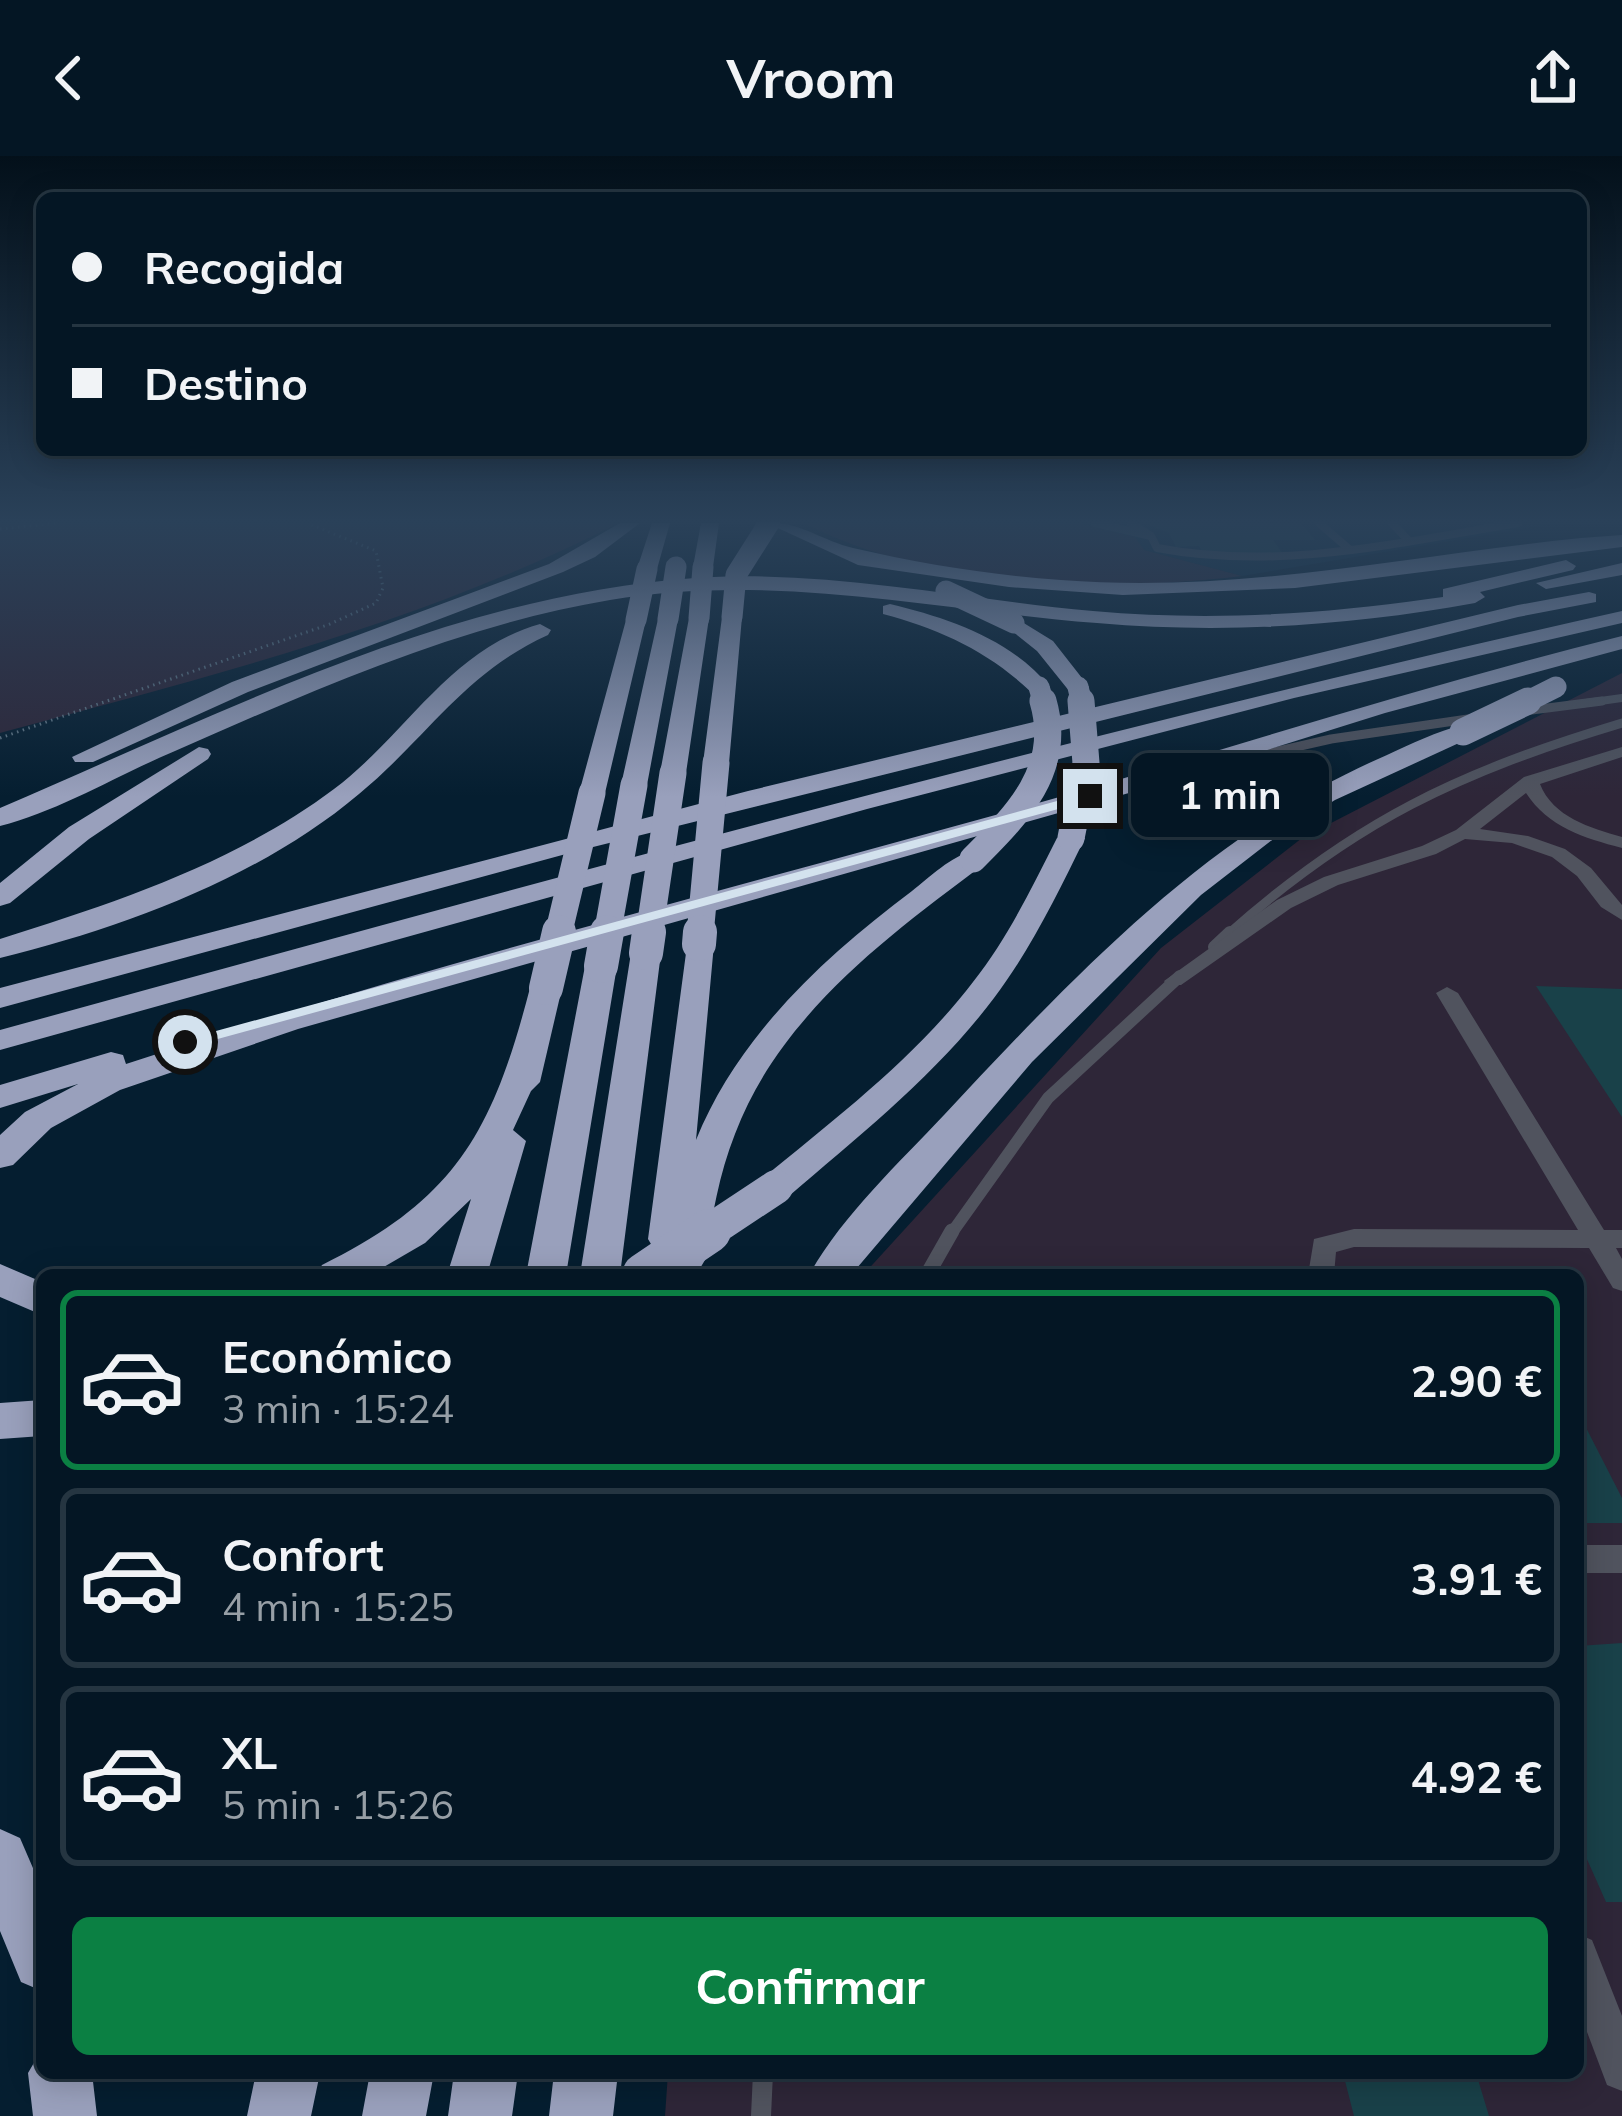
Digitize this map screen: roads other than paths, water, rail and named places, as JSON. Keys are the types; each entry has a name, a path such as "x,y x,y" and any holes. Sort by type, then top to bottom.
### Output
{"highway":[{"path":"0,796 240,687 433,614"},
{"path":"0,818 381,659 528,614"},
{"path":"0,949 205,877 304,824 380,762 467,668 498,647 565,620 595,614"},
{"path":"468,1269 497,1183 638,614"},
{"path":"547,1269 669,614"},
{"path":"601,1269 699,614"},
{"path":"665,1269 732,614"},
{"path":"683,1269 700,1181 724,1117 771,1038 849,955 973,859 1025,808 1045,772 1050,731 1039,687 995,649 966,634 901,614"},
{"path":"653,1269 776,1187 867,1109 968,1010 1029,920 1071,838 1088,778 1090,731 1078,687 1045,646 996,614"},
{"path":"1067,614 1268,622 1363,614"},
{"path":"1268,622 1341,614"},
{"path":"0,998 309,911 822,778 1504,614"},
{"path":"0,1040 836,808 1292,692 1622,617"},
{"path":"0,897 133,795 242,730 392,662 504,620"},
{"path":"0,1097 101,1065 1134,784 1451,687 1622,642"},
{"path":"834,1269 868,1223 994,1083 1109,961 1204,874 1308,804 1622,659"},
{"path":"0,1156 38,1120 108,1082 286,1022 523,952"},
{"path":"349,1269 381,1254 454,1199 480,1165 529,1057"},
{"path":"0,1279 36,1297"},
{"path":"0,1421 36,1418"},
{"path":"0,1858 36,1946"},
{"path":"61,2079 65,2116"},
{"path":"279,2116 287,2079"},
{"path":"394,2116 401,2079"},
{"path":"480,2116 485,2079"},
{"path":"581,2116 585,2079"},
{"path":"605,2116 608,2079"}],"street":[{"path":"1174,981 1284,904 1331,880 1462,835 1530,781 1622,752"},
{"path":"1530,781 1533,792 1560,820 1622,845"},
{"path":"1462,835 1525,840 1586,874 1601,899 1622,914"},
{"path":"1586,874 1598,854 1622,845"},
{"path":"1447,993 1610,1239 1622,1281"},
{"path":"1321,1269 1323,1246 1354,1238 1610,1239"},
{"path":"1584,1559 1622,1558"},
{"path":"1584,1970 1622,2070"}],"lane":[{"path":"1134,784 1331,739 1622,698"},
{"path":"930,1269 966,1208 1048,1098 1270,898 1364,829 1478,770 1622,723"},
{"path":"761,2116 763,2079"}]}
